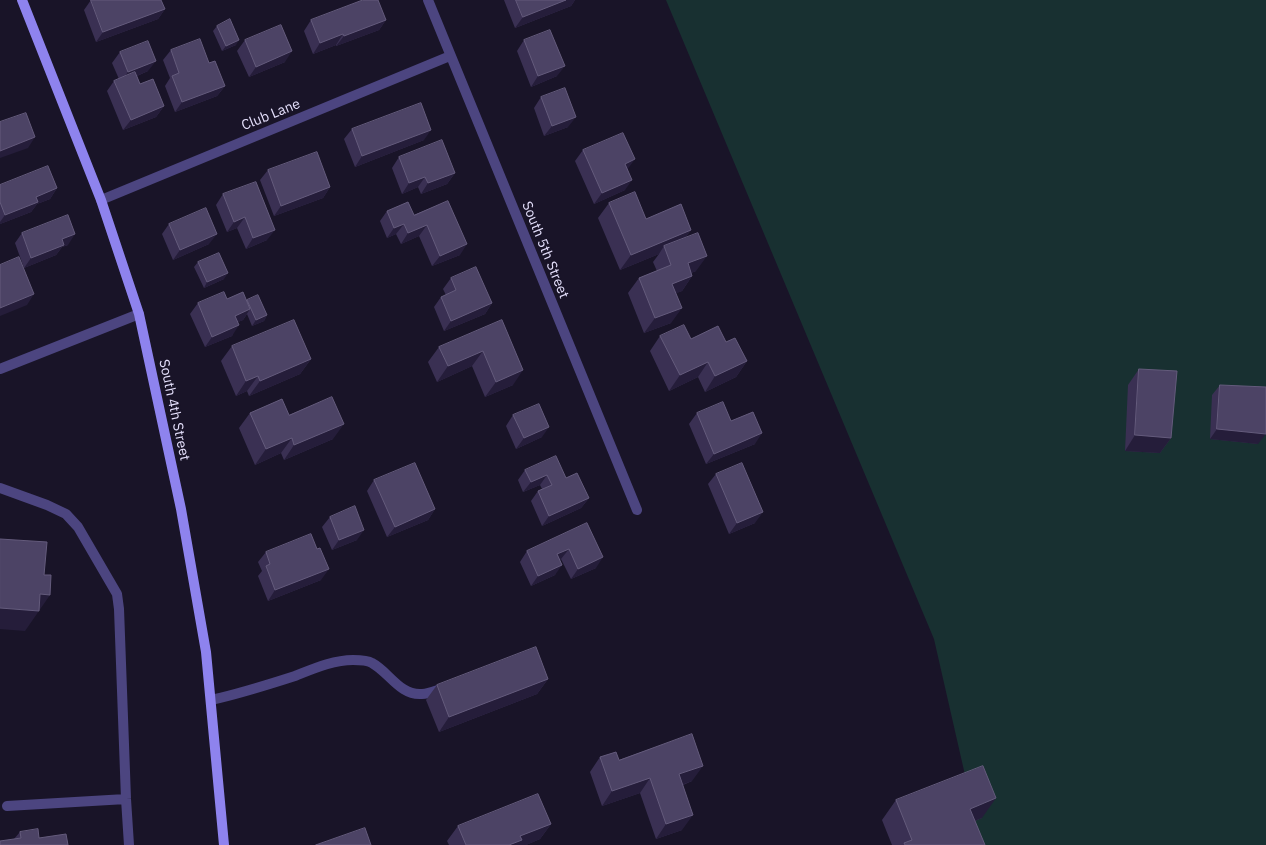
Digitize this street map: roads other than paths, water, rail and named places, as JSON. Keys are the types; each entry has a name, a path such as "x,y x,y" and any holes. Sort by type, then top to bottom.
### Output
{"main road":[{"name":"South 4th Street","path":"22,0 101,200 139,314 181,509 206,652 224,845"}],"street":[{"name":"South 5th Street","path":"428,0 637,510"},
{"name":"Club Lane","path":"101,200 450,56"},
{"path":"0,369 139,314"},
{"path":"0,488 66,514 78,528 117,594 129,845"},
{"path":"211,700 248,692 334,662 354,660 370,662 386,673 407,692 420,695 458,682"},
{"path":"7,806 126,800"}]}
